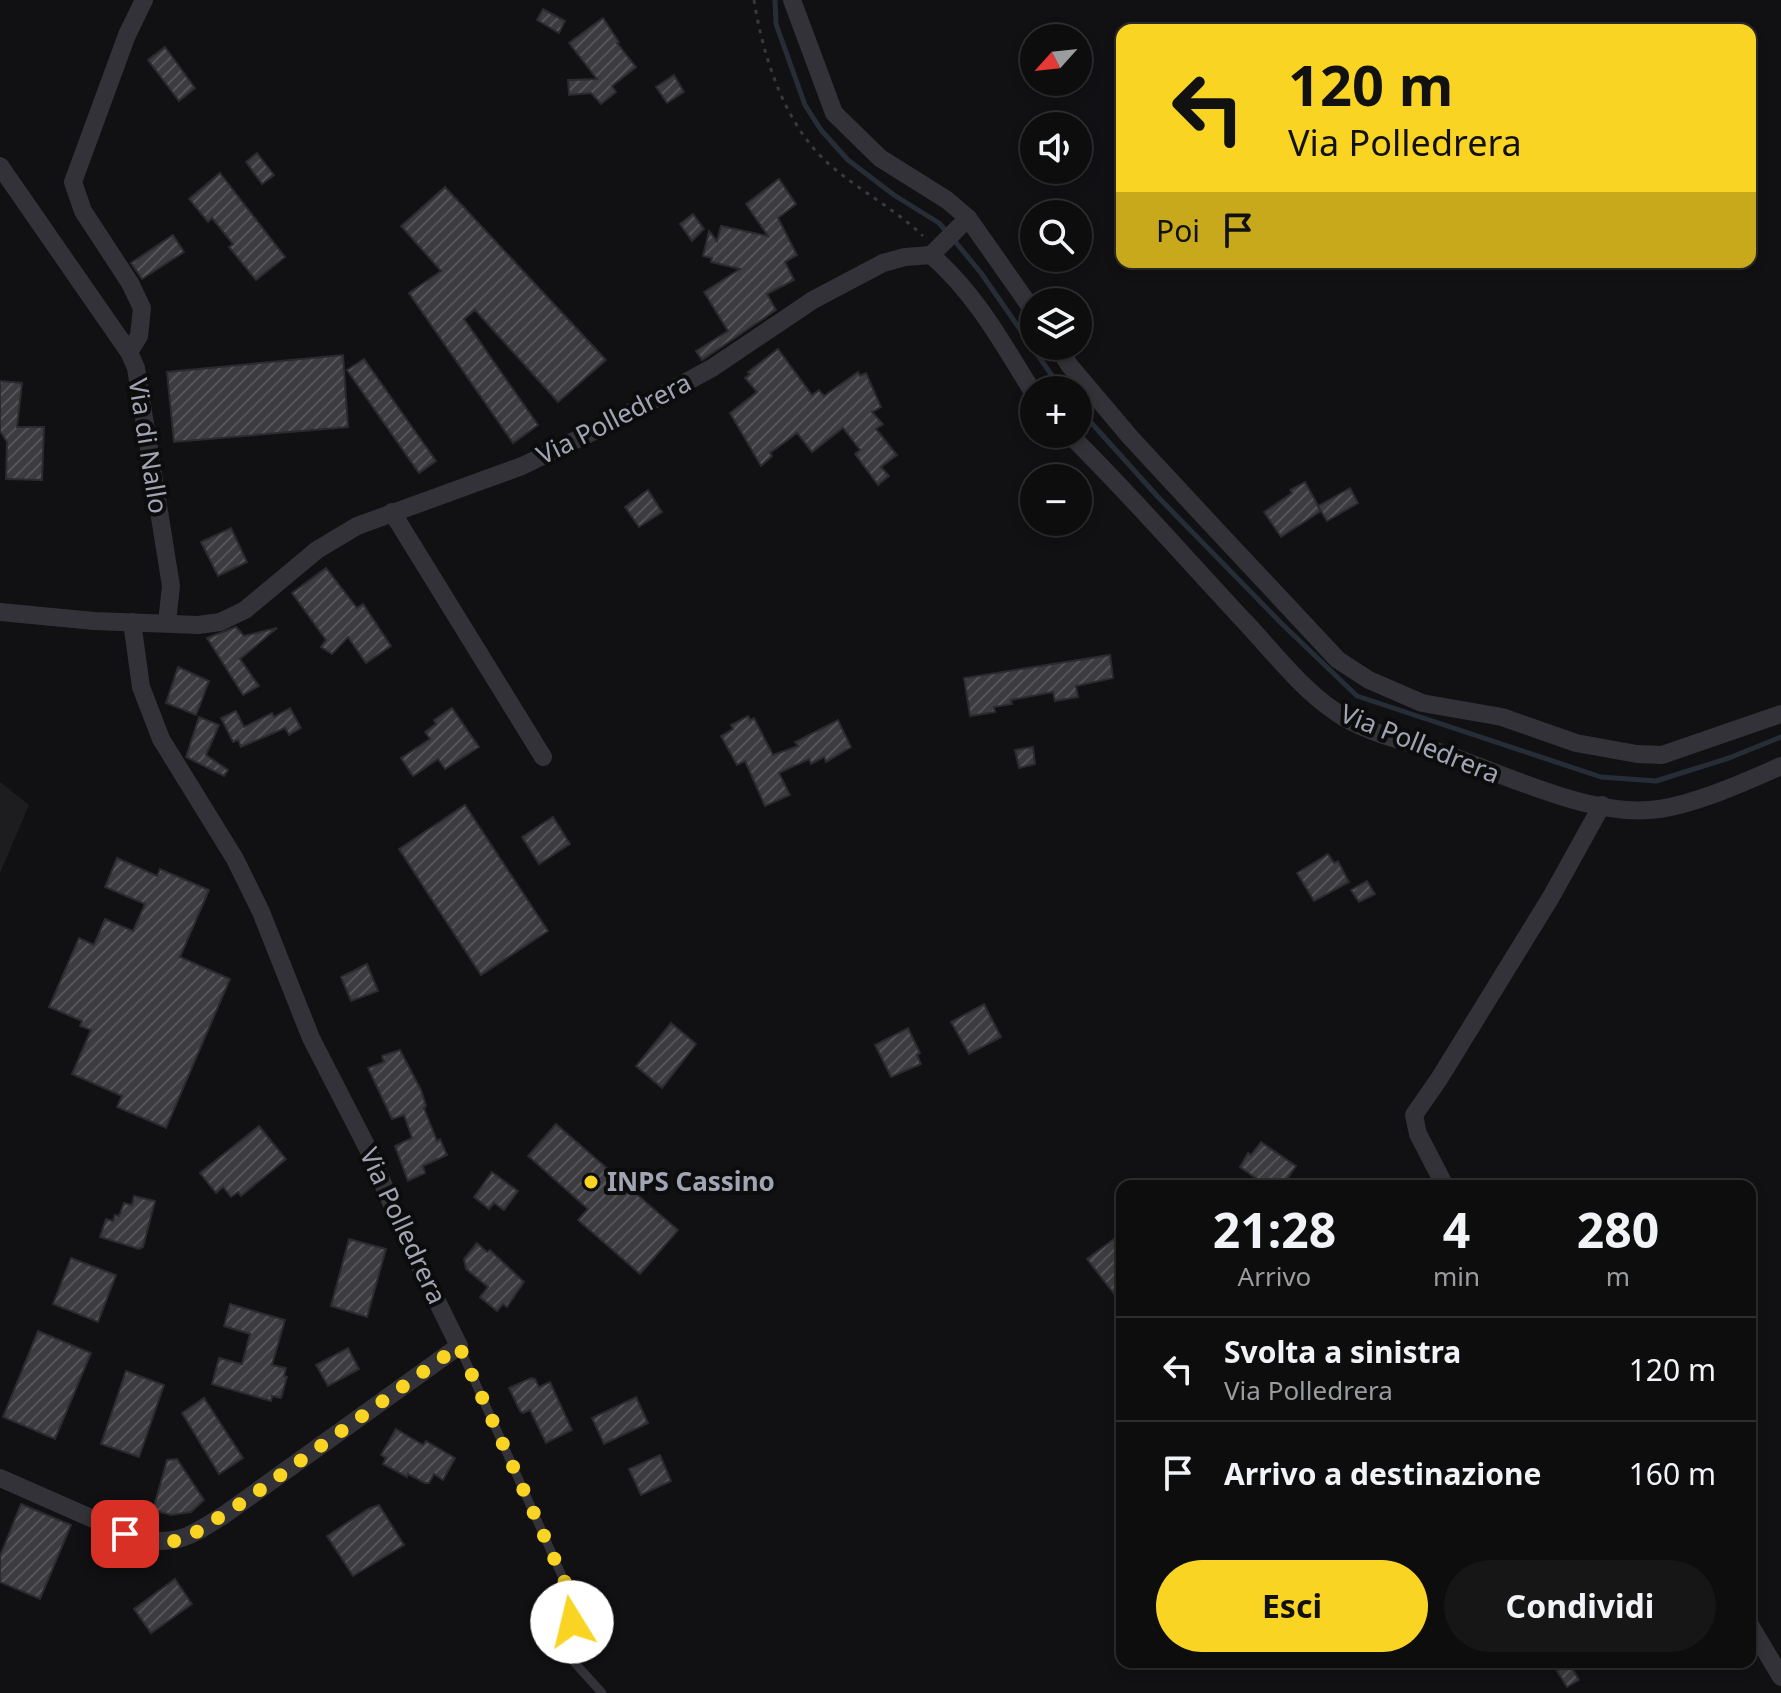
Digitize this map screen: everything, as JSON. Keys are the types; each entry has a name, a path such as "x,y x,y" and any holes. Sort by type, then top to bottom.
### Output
{"street":[{"path":"129,352 139,336 142,308 130,283 83,211 73,182 127,35 144,0"},
{"path":"792,0 834,113 880,158 947,200 1020,294"},
{"name":"Via di Nallo","path":"0,166 129,352 136,368 171,586 167,622"},
{"path":"965,221 935,250 979,306 1023,376"},
{"name":"Via Polledrera","path":"0,612 94,621 198,625 220,622 245,610 327,543 357,526 522,466 609,424 701,374 813,300 883,263 935,250"},
{"path":"1066,360 1131,438 1338,660 1369,680 1422,703 1502,717 1576,743 1637,754 1662,755 1781,714"},
{"name":"Via Polledrera","path":"1083,448 1127,491 1300,681 1334,712 1394,739 1446,754 1553,793 1602,805 1649,810 1684,802 1781,766"},
{"path":"392,512 543,757"},
{"name":"Via Polledrera","path":"132,622 141,687 161,739 235,859 261,912 311,1038 368,1149 408,1242 459,1346"},
{"path":"1442,1180 1418,1134 1414,1115 1551,897 1602,805"},
{"path":"0,1478 141,1540 184,1540 250,1497 459,1346"},
{"path":"1756,1635 1781,1677"}],"lane":[{"path":"459,1346 575,1605 565,1652 602,1693"}],"path":[{"path":"754,0 760,35 784,100 810,144 828,163 898,214 935,250"}],"shaded area":[{"path":"0,782 29,805 0,873"}],"building":[{"path":"543,9 565,21 559,33 537,20"},
{"path":"603,18 636,67 612,86 616,92 601,104 591,93 569,95 568,80 597,79 569,43"},
{"path":"165,47 195,88 179,101 148,60"},
{"path":"674,75 684,92 667,103 656,87"},
{"path":"257,153 274,175 262,184 246,162"},
{"path":"220,173 285,257 256,280 229,247 233,244 212,218 208,222 189,199"},
{"path":"779,179 796,204 778,218 797,255 785,262 794,280 767,294 776,310 702,360 696,351 728,331 704,292 740,269 711,262 712,258 703,256 709,231 717,241 721,226 768,236 746,204"},
{"path":"445,187 606,360 558,402 475,310 464,319 538,425 513,443 409,293 441,271 401,226"},
{"path":"693,214 704,229 692,241 680,224"},
{"path":"173,235 184,252 142,279 131,263"},
{"path":"778,349 812,395 819,390 824,396 858,372 860,376 866,373 881,407 872,412 883,424 876,429 897,455 881,467 889,476 878,485 855,454 860,450 843,428 812,452 797,433 770,453 772,456 761,466 730,413 757,392 745,378 750,374 748,372"},
{"path":"343,355 348,427 174,442 167,372"},
{"path":"364,359 436,461 419,473 347,370"},
{"path":"0,381 22,383 17,427 44,427 42,480 6,479 7,442 0,431"},
{"path":"1305,482 1321,511 1281,537 1264,512 1292,493 1290,490"},
{"path":"1350,488 1358,503 1327,521 1318,506"},
{"path":"648,490 662,512 639,527 625,507"},
{"path":"231,528 247,562 218,576 201,542"},
{"path":"326,568 357,608 363,604 391,646 366,663 348,637 332,654 321,647 326,640 292,593"},
{"path":"236,627 244,636 277,628 240,659 259,686 243,695 207,638"},
{"path":"1110,655 1113,678 1076,686 1078,697 1055,701 1053,692 1011,700 1012,704 994,707 995,712 970,716 964,678"},
{"path":"178,667 209,681 196,715 166,703"},
{"path":"290,708 301,728 289,735 285,728 241,747 238,740 233,742 221,718 236,711 244,727"},
{"path":"452,708 479,747 445,769 438,759 413,776 401,758 430,739 425,732 436,724 434,720"},
{"path":"748,716 750,720 754,718 773,755 798,746 795,742 838,720 851,747 826,762 824,757 811,764 809,759 779,773 790,795 765,806 745,761 737,765 721,736 733,729 731,725"},
{"path":"199,717 219,725 206,755 228,770 224,776 186,757"},
{"path":"1033,747 1035,764 1019,768 1015,750"},
{"path":"465,805 548,931 481,975 399,849"},
{"path":"553,817 570,844 539,864 522,837"},
{"path":"1328,854 1334,863 1338,861 1349,882 1314,901 1297,873"},
{"path":"117,858 157,876 160,869 209,890 180,957 230,979 166,1128 117,1107 122,1096 72,1074 91,1030 80,1026 82,1021 49,1007 79,938 94,945 105,919 133,931 145,904 105,887"},
{"path":"1367,881 1375,894 1359,902 1351,890"},
{"path":"367,964 378,991 351,1001 341,977"},
{"path":"984,1004 1001,1037 969,1054 951,1022"},
{"path":"671,1023 696,1044 662,1088 636,1066"},
{"path":"908,1028 920,1053 917,1055 921,1064 891,1077 875,1045"},
{"path":"400,1050 421,1090 424,1108 437,1141 440,1139 447,1155 423,1166 425,1173 408,1181 395,1146 412,1138 404,1115 392,1119 368,1068 384,1062 382,1056"},
{"name":"INPS Cassino","path":"556,1124 678,1230 640,1274 578,1220 588,1209 528,1156"},
{"path":"259,1126 286,1159 241,1196 238,1192 231,1197 223,1187 216,1193 200,1173"},
{"path":"1261,1142 1296,1166 1286,1180 1258,1180 1240,1167 1248,1153 1251,1155"},
{"path":"492,1172 518,1191 504,1210 494,1203 489,1209 474,1197"},
{"path":"134,1196 155,1201 143,1247 139,1249 100,1237 106,1219 113,1221 115,1215 119,1216 124,1203 132,1205"},
{"path":"349,1239 386,1249 367,1317 331,1306"},
{"path":"1114,1239 1116,1296 1087,1259"},
{"path":"477,1243 487,1252 490,1250 524,1282 507,1307 503,1304 497,1311 480,1297 488,1287 466,1269 464,1259"},
{"path":"71,1258 116,1275 98,1322 53,1304"},
{"path":"230,1304 285,1320 272,1365 286,1368 284,1376 287,1377 281,1398 272,1396 271,1401 212,1384 219,1358 242,1364 250,1334 224,1326"},
{"path":"38,1331 91,1353 55,1439 3,1417"},
{"path":"348,1348 359,1369 328,1386 316,1365"},
{"path":"126,1371 164,1385 139,1457 101,1444"},
{"path":"531,1378 539,1387 550,1382 572,1430 546,1443 530,1410 520,1411 509,1388"},
{"path":"636,1397 648,1423 604,1444 592,1418"},
{"path":"204,1398 243,1458 219,1474 182,1413"},
{"path":"396,1429 423,1445 426,1441 455,1458 443,1480 434,1474 429,1483 425,1483 383,1464 386,1458 381,1455"},
{"path":"660,1455 671,1481 641,1495 629,1469"},
{"path":"177,1459 204,1500 191,1512 171,1515 153,1510 167,1460"},
{"path":"21,1504 71,1525 40,1599 0,1582 0,1556"},
{"path":"379,1505 404,1545 353,1576 327,1536"},
{"path":"175,1579 192,1604 151,1633 134,1609"},
{"path":"1572,1668 1579,1680 1567,1687 1557,1671"}],"waterway":[{"path":"775,0 776,24 805,105 821,130 848,160 894,195 939,223 947,232"},
{"path":"953,239 981,273 1052,376"},
{"path":"1092,424 1158,497 1357,696 1601,777 1656,781 1729,758 1781,737"}],"place":[{"name":"INPS Cassino","path":"591,1182"}],"route":[{"path":"125,1534 141,1540 184,1540 246,1500 459,1346 558,1563 575,1605 572,1622"}]}
